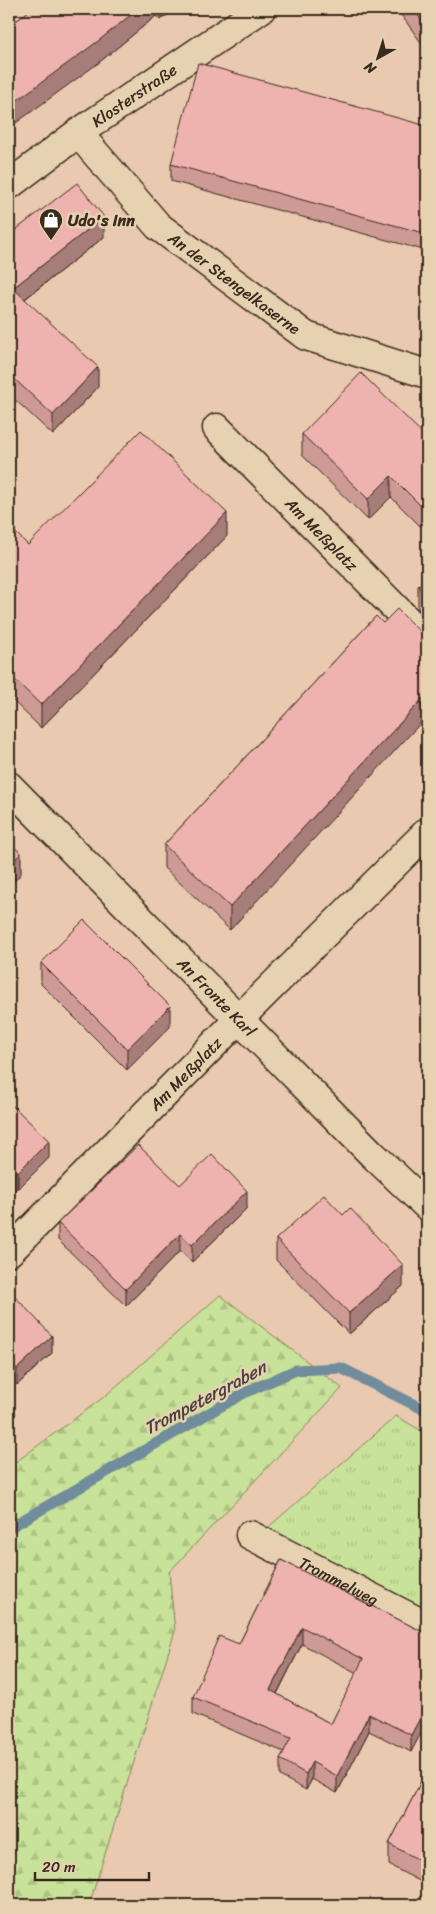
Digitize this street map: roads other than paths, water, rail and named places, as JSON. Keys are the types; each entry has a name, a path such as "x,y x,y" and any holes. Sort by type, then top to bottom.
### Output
{"street":[{"name":"Klosterstraße","path":"9,185 78,133 261,9"},
{"name":"An der Stengelkaserne","path":"78,133 158,226 306,336 427,374"},
{"name":"Am Meßplatz","path":"217,428 427,640"},
{"name":"An Fronte Karl","path":"9,786 240,1018 372,1154 427,1206"},
{"name":"Am Meßplatz","path":"9,1252 427,832"},
{"name":"Trommelweg","path":"250,1535 427,1626"}],"waterway":[{"name":"Trompetergraben","path":"9,1528 244,1393 296,1370 341,1368 427,1411"}],"place":[{"name":"Udo's Inn","path":"51,241"}]}
